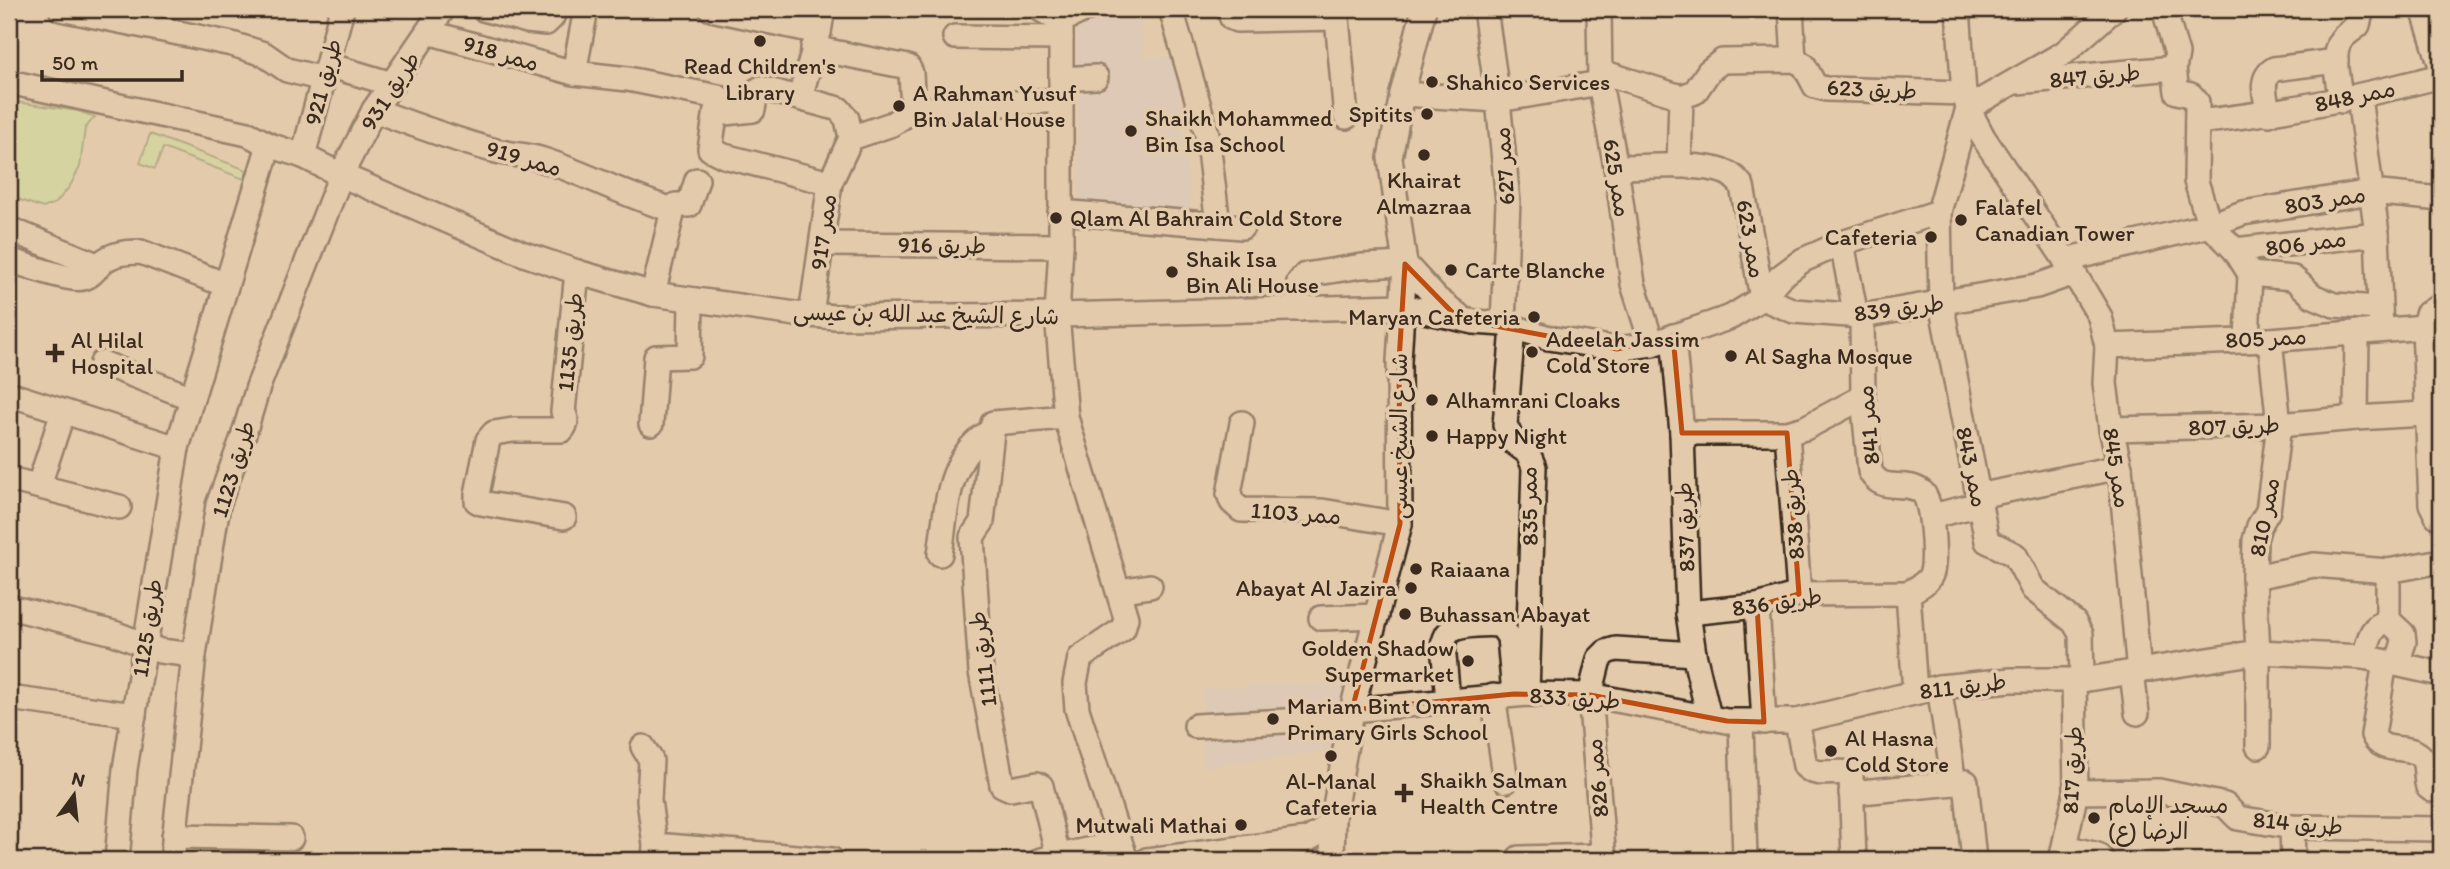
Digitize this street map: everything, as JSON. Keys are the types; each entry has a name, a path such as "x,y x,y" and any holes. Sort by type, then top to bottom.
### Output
{"street":[{"path":"61,9 232,44 264,54 287,70 326,72 392,84"},
{"name":"طريق 921","path":"303,156 342,9"},
{"name":"طريق 931","path":"341,175 374,110 443,9"},
{"path":"483,9 527,21 546,23 555,9"},
{"path":"574,72 586,9"},
{"path":"711,9 908,67 911,73 913,110"},
{"path":"800,97 823,9"},
{"path":"1040,9 1061,30 1061,246 1057,315 1066,417 1126,618 1123,629 1080,658 1075,683 1077,709 1123,851 1050,858"},
{"path":"955,37 1061,30 1086,9"},
{"path":"1228,9 1232,18 1237,20 1337,18 1346,117"},
{"name":"شارع الشيخ عيسى","path":"1332,860 1333,818 1351,715 1400,524 1399,361 1405,264 1390,158 1402,94 1424,9"},
{"name":"ممر 627","path":"1485,9 1498,100 1508,202 1508,326"},
{"name":"ممر 625","path":"1599,9 1601,78 1633,284 1662,340"},
{"path":"1402,94 1498,100 1601,78 1681,97 1695,92 1709,71 1722,61 1794,60 1791,9"},
{"path":"1958,9 1966,101 2015,82 2064,53 2114,9"},
{"name":"طريق 847","path":"2164,9 2176,54 2174,68 2177,92 2192,95 2197,102 2196,181 2210,225"},
{"path":"2362,9 2358,25 2342,37 2337,47 2336,61 2350,99 2371,192 2377,234 2380,319"},
{"path":"2423,9 2441,66"},
{"path":"1178,10 1207,134 1218,225"},
{"name":"ممر 918","path":"428,32 574,72 628,79 718,97 716,114"},
{"name":"طريق 623","path":"1794,60 1804,65 1815,86 1826,89 1966,101"},
{"name":"ممر 848","path":"2269,114 2264,81 2267,73 2274,69 2336,61"},
{"name":"طريق 847","path":"2015,82 2174,68"},
{"name":"ممر 848","path":"2197,122 2269,114 2350,99 2441,76"},
{"path":"830,183 724,156 710,149 716,114 753,110 756,90 761,88 839,109 844,113 850,138 892,124 913,110 1061,89 1096,77"},
{"name":"شارع الشيخ عبد الله بن عيسى","path":"9,82 248,134 524,254 653,294 836,317 1057,315 1402,306 1474,322 1508,326 1549,338 1617,349 1662,340 1731,317 1762,298 1780,277 1803,260 1842,243 1939,212"},
{"name":"شارع الشيخ عبد الله بن عيسى","path":"9,94 244,144 269,145"},
{"path":"1679,166 1681,97"},
{"name":"ممر 843","path":"1966,101 1939,212 1941,303 1979,500 1987,541 2015,555 2033,589 2074,622 2081,634 2078,680"},
{"name":"ممر 845","path":"1966,101 1983,137 2070,266 2100,317 2108,346 2105,383 2110,429 2120,467 2135,673"},
{"name":"ممر 919","path":"374,110 499,152 528,155 547,161 644,202 673,209"},
{"name":"ممر 917","path":"811,315 830,183 850,138"},
{"name":"طريق 1125","path":"117,860 122,791 177,448 269,145"},
{"name":"ممر 623","path":"1616,167 1679,166 1725,172 1734,177 1742,186 1762,298"},
{"name":"طريق 1123","path":"172,860 194,655 218,505 258,387 341,175"},
{"path":"653,294 673,209 676,205 689,205 697,180"},
{"name":"ممر 803","path":"2070,266 2243,213 2371,192 2441,200"},
{"path":"1060,212 1242,227"},
{"name":"ممر 806","path":"2210,225 2235,250 2250,274 2293,278 2313,296 2380,319"},
{"path":"9,229 99,265"},
{"name":"ممر 806","path":"2235,250 2377,234"},
{"name":"ممر 841","path":"1842,243 1859,316 1870,471 1881,484 1911,487 1922,492 1928,499 1932,516"},
{"name":"طريق 916","path":"822,244 1061,246"},
{"path":"9,260 76,279 88,276 99,265 119,254 141,252 226,285"},
{"path":"1300,309 1299,282 1305,275 1362,266 1405,264 1454,314 1474,322"},
{"name":"طريق 839","path":"1762,298 1794,311 1859,316 2037,286 2070,266"},
{"name":"طريق 1135","path":"564,517 481,503 477,500 477,494 488,440 494,433 562,429 565,426 563,412 577,272"},
{"name":"ممر 810","path":"2250,274 2259,340 2279,425 2268,511 2255,540 2253,577 2258,652 2258,746"},
{"path":"650,424 656,357 690,356 691,300"},
{"path":"2441,305 2427,314 2435,414 2431,504 2437,516 2441,517"},
{"name":"ممر 805","path":"2108,346 2259,340 2357,332 2380,319 2431,342"},
{"name":"ممر 835","path":"1508,326 1504,425 1513,443 1528,453 1534,467 1511,695"},
{"path":"2357,332 2357,418"},
{"name":"طريق 837","path":"1662,340 1682,433 1688,612 1694,654 1709,717"},
{"path":"102,363 192,398"},
{"path":"9,394 177,448"},
{"path":"1682,433 1787,433 1805,428 1863,397"},
{"path":"39,485 64,412"},
{"name":"طريق 807","path":"2110,429 2279,425 2435,414"},
{"path":"940,554 953,476 964,456 982,436 993,427 1066,417"},
{"name":"ممر 1103","path":"1242,424 1229,494 1232,502 1241,510 1322,511 1400,524"},
{"name":"طريق 1111","path":"993,427 982,522 972,537 981,672 1002,785 1011,789 1040,784 1050,858"},
{"name":"طريق 838","path":"1787,433 1798,594"},
{"path":"1915,692 1908,593 1923,584 1932,573 1932,516 1979,500 2120,467"},
{"path":"9,479 119,507"},
{"path":"2253,577 2314,565 2388,571 2441,561"},
{"path":"2382,661 2404,642 2403,634 2388,620 2388,571"},
{"path":"1119,591 1150,586"},
{"name":"طريق 836","path":"1688,612 1757,606 1798,594 1908,593"},
{"path":"1745,860 1757,606"},
{"path":"9,607 114,633 177,655 194,655"},
{"path":"1321,618 1377,616"},
{"path":"2388,620 2376,625 2372,631 2382,661 2373,735 2377,743 2384,747 2412,751 2421,756 2428,787 2441,790"},
{"path":"1448,701 1443,645 1448,633 1457,628 1501,625 1509,637 1511,695 1506,781"},
{"name":"ممر 826","path":"1604,858 1590,695 1599,659 1606,652 1616,649 1694,654"},
{"name":"طريق 811","path":"1797,721 1939,687 2011,680 2078,680 2258,652 2382,661 2441,674"},
{"path":"2135,673 2137,713"},
{"name":"طريق 817","path":"2063,854 2076,792 2078,680"},
{"path":"1939,687 1954,783"},
{"name":"طريق 833","path":"1196,726 1321,719 1511,695 1590,695 1709,717 1753,722 1797,721"},
{"path":"9,698 134,715"},
{"path":"1797,721 1808,770 1849,773 1856,860"},
{"path":"643,747 651,760 649,800 654,853 832,860"},
{"path":"1851,793 1966,782 1974,860"},
{"name":"طريق 814","path":"2076,792 2159,791 2225,805 2238,818 2292,827 2441,829"},
{"path":"1147,860 1307,840 1322,831 1333,818"},
{"path":"2292,827 2293,860"},
{"path":"174,836 291,838"},
{"path":"1307,840 1325,860"},
{"path":"2063,854 2098,855 2102,860"},
{"path":"1519,860 1518,858 1604,858"}],"highlighted area":[{"path":"1405,264 1454,314 1474,322 1617,349 1673,336 1682,433 1787,433 1799,594 1757,606 1764,722 1727,721 1590,695 1514,694 1352,710 1400,524 1399,361"}],"shaded area":[{"name":"Shaikh Mohammed Bin Isa School","path":"1140,9 1144,57 1176,57 1191,211 1079,204 1076,22"},
{"name":"Mariam Bint Omram Primary Girls School","path":"1347,683 1338,749 1203,768 1203,688"}],"green space":[{"path":"9,101 78,111 95,117 85,128 80,167 70,186 56,203 43,208 9,196"},
{"path":"150,134 247,170 244,179 163,148 155,169 140,163"}],"place":[{"name":"Read Children's Library","path":"760,41"},
{"name":"Shahico Services","path":"1432,82"},
{"name":"A Rahman Yusuf Bin Jalal House","path":"899,106"},
{"name":"Spitits","path":"1427,114"},
{"name":"Shaikh Mohammed Bin Isa School","path":"1131,131"},
{"name":"Khairat Almazraa","path":"1424,155"},
{"name":"Qlam Al Bahrain Cold Store","path":"1056,218"},
{"name":"Falafel Canadian Tower","path":"1961,220"},
{"name":"Cafeteria","path":"1931,237"},
{"name":"Carte Blanche","path":"1451,270"},
{"name":"Shaik Isa Bin Ali House","path":"1172,272"},
{"name":"Maryan Cafeteria","path":"1534,317"},
{"name":"Adeelah Jassim Cold Store","path":"1532,352"},
{"name":"Al Hilal Hospital","path":"55,353"},
{"name":"Al Sagha Mosque","path":"1731,356"},
{"name":"Alhamrani Cloaks","path":"1432,400"},
{"name":"Happy Night","path":"1432,436"},
{"name":"Raiaana","path":"1416,569"},
{"name":"Abayat Al Jazira","path":"1411,588"},
{"name":"Buhassan Abayat","path":"1405,614"},
{"name":"Golden Shadow Supermarket","path":"1468,661"},
{"name":"Mariam Bint Omram Primary Girls School","path":"1273,719"},
{"name":"Al Hasna Cold Store","path":"1831,751"},
{"name":"Al-Manal Cafeteria","path":"1331,756"},
{"name":"Shaikh Salman Health Centre","path":"1404,793"},
{"name":"مسجد الإمام الرضا (ع)","path":"2094,818"},
{"name":"Mutwali Mathai","path":"1241,825"}]}
